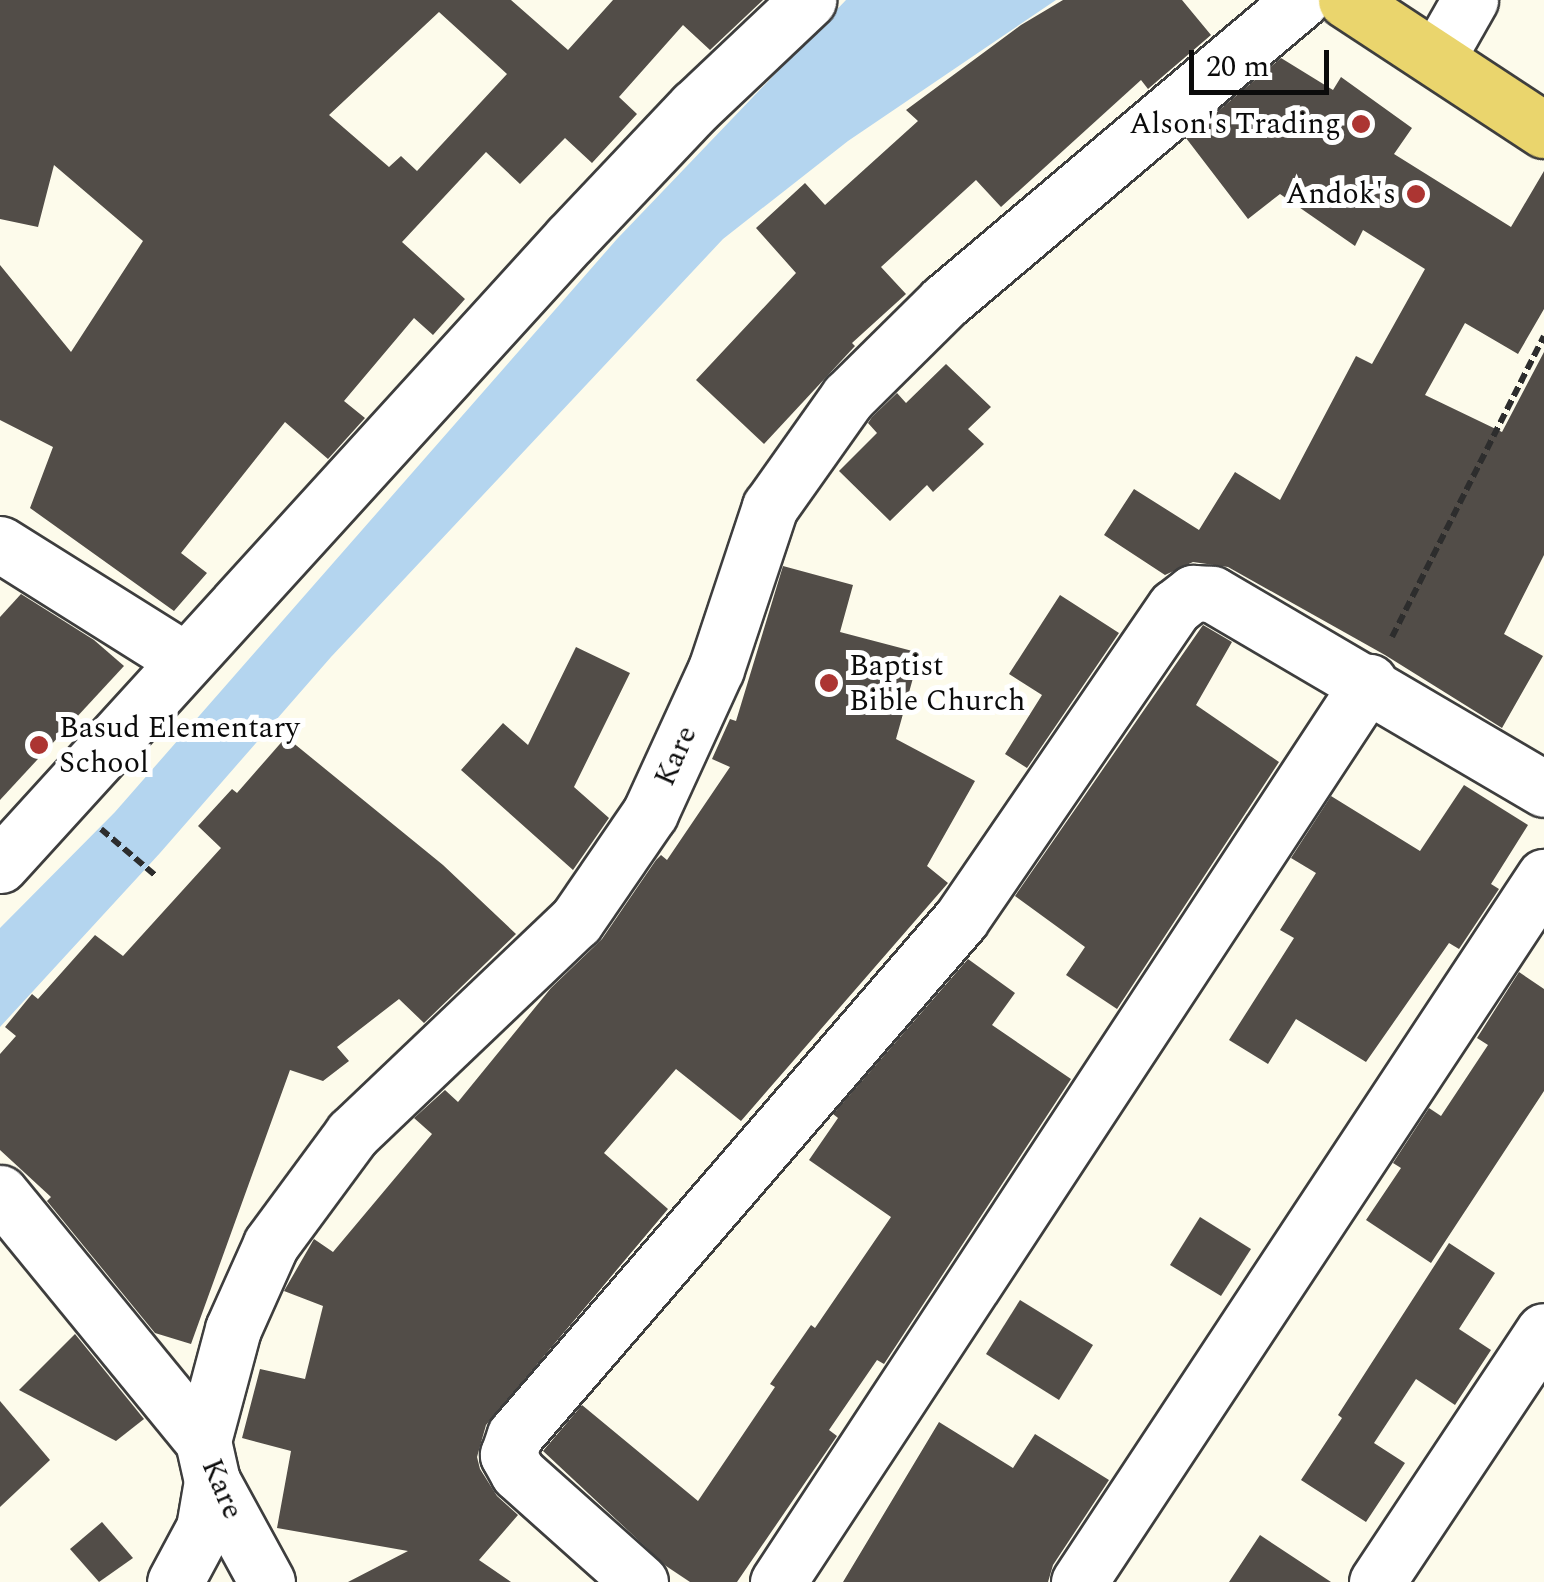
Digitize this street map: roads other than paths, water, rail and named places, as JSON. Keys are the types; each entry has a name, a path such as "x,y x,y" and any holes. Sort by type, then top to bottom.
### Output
{"main road":[{"path":"1346,0 1544,130"}],"street":[{"path":"0,865 571,238 696,107 808,0"},
{"name":"Kare","path":"267,1582 207,1461 233,1329 271,1244 352,1134 576,921 650,813 716,669 770,507 848,397 944,302 1285,18 1300,0"},
{"path":"1437,58 1470,0"},
{"path":"0,544 185,660"},
{"path":"640,1582 518,1473 508,1455 515,1434 961,919 1175,607 1193,593 1212,594 1369,682 1544,789"},
{"path":"778,1582 1369,682"},
{"path":"1079,1582 1544,877"},
{"path":"0,1193 207,1461 204,1528 176,1582"},
{"path":"1377,1582 1544,1332"}],"water":[{"path":"846,0 1056,0 848,141 723,239 331,657 160,853 0,1027 0,928 115,812 617,239"}],"place":[{"name":"Alson's Trading","path":"1361,124"},
{"name":"Andok's","path":"1416,194"},
{"name":"Baptist Bible Church","path":"829,683"},
{"name":"Basud Elementary School","path":"39,745"}]}
